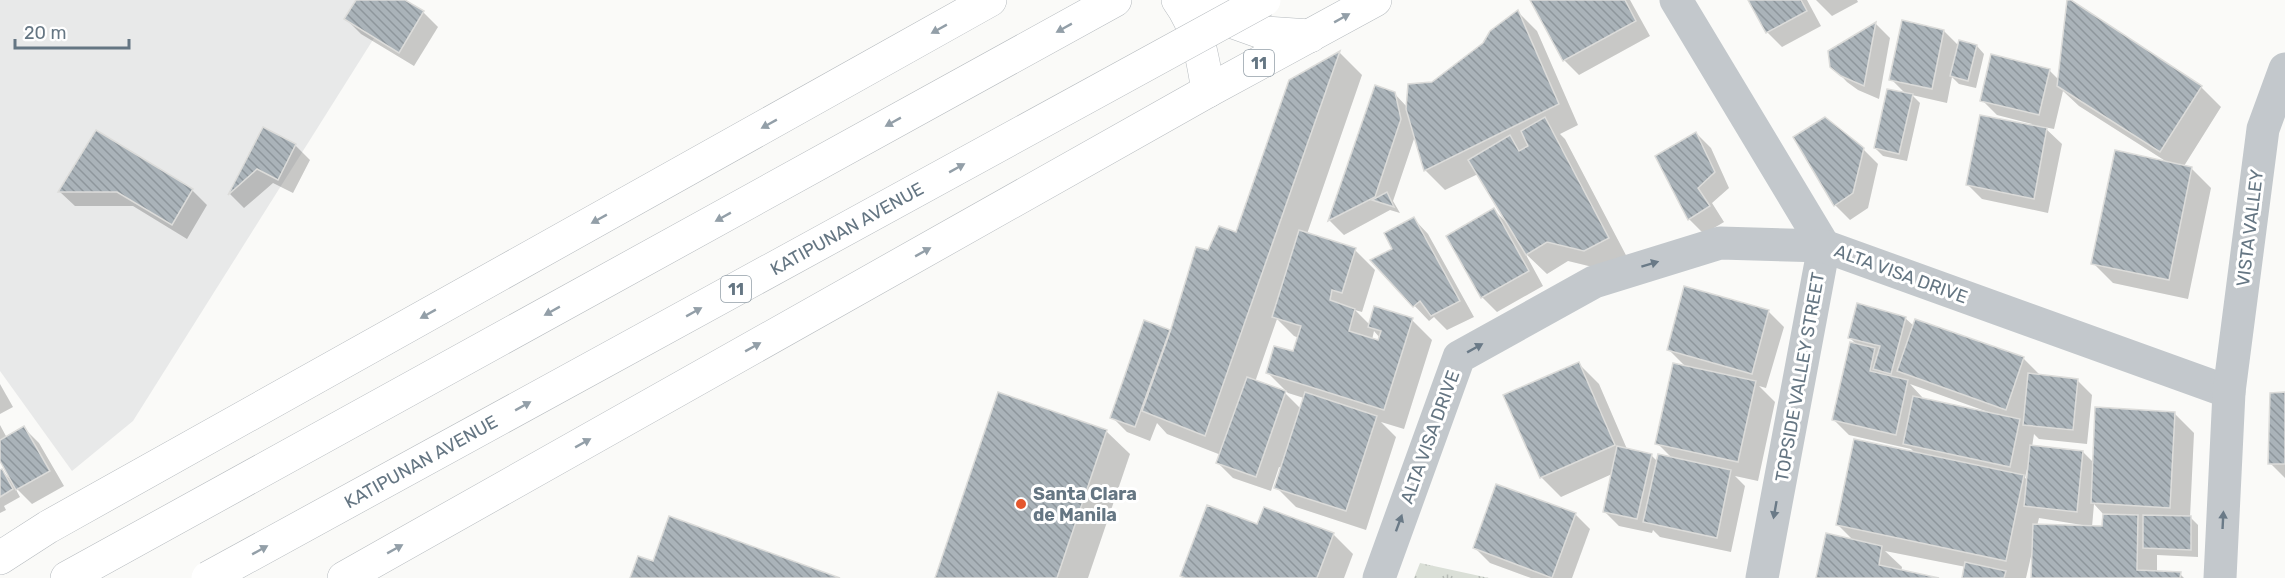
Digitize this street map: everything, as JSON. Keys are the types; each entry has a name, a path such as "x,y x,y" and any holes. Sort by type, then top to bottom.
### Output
{"main road":[{"path":"0,558 48,527 990,0"},
{"path":"67,578 1115,0"},
{"path":"1178,0 1196,33 1208,91"},
{"path":"1213,0 1236,23 1264,33 1310,36"},
{"name":"KATIPUNAN AVENUE","path":"208,578 1264,0"},
{"name":"11","path":"344,578 1208,91 1375,0"}],"street":[{"name":"TOPSIDE VALLEY STREET","path":"1676,0 1824,246 1762,578"},
{"name":"VISTA VALLEY","path":"2220,578 2229,392 2263,129 2285,69"},
{"name":"ALTA VISA DRIVE","path":"1379,578 1459,357 1594,282 1720,243 1824,246 2229,392"}],"shaded area":[{"path":"0,0 398,0 133,421 72,471 0,371"}],"green space":[{"path":"1420,563 1489,578 1414,578"}],"building":[{"path":"356,0 405,0 424,11 399,53 344,19"},
{"path":"1530,0 1625,0 1636,21 1563,61"},
{"path":"1748,0 1801,0 1807,11 1766,33"},
{"path":"2067,0 2071,0 2202,86 2160,152 2057,86"},
{"path":"1518,10 1559,104 1424,171 1406,109 1408,84 1432,82 1483,43 1490,31"},
{"path":"1902,20 1944,30 1932,89 1889,80"},
{"path":"1876,22 1864,86 1841,76 1830,67 1828,51"},
{"path":"1959,40 1977,45 1968,81 1950,76"},
{"path":"1340,51 1205,436 1142,411 1171,329 1196,247 1208,250 1219,226 1236,232 1289,80"},
{"path":"1991,54 2050,69 2039,115 1980,101"},
{"path":"1375,85 1395,92 1401,119 1375,197 1328,221"},
{"path":"1887,89 1913,94 1899,154 1874,148"},
{"path":"1980,115 2047,128 2034,199 1966,185"},
{"path":"1545,117 1609,238 1584,251 1547,242 1526,255 1468,160 1510,135 1519,151 1528,146 1521,131"},
{"path":"1825,117 1864,148 1853,193 1834,206 1793,137"},
{"path":"263,127 296,144 278,180 257,169 228,195"},
{"path":"96,130 193,189 172,225 117,192 58,192"},
{"path":"1696,132 1715,172 1698,188 1710,206 1688,220 1655,156"},
{"path":"2115,150 2192,167 2169,280 2091,264"},
{"path":"1387,192 1394,207 1372,200"},
{"path":"1494,208 1529,271 1481,298 1446,236"},
{"path":"1414,217 1460,301 1431,316 1420,301 1413,307 1370,260 1392,249 1384,233"},
{"path":"1299,230 1356,248 1342,293 1332,290 1330,300 1355,309 1349,331 1378,340 1381,331 1368,327 1374,306 1413,318 1384,410 1266,373 1274,346 1293,351 1301,326 1272,317"},
{"path":"1684,286 1769,310 1752,374 1667,350"},
{"path":"1857,303 1906,317 1891,374 1873,369 1880,346 1848,338"},
{"path":"1915,319 2024,357 2006,410 1897,371"},
{"path":"1144,320 1170,330 1135,427 1110,418"},
{"path":"1850,342 1875,348 1870,371 1908,380 1896,435 1832,420"},
{"path":"1579,362 1615,445 1540,478 1503,395"},
{"path":"1673,363 1756,381 1738,462 1655,444"},
{"path":"2028,373 2078,379 2073,430 2023,425"},
{"path":"1247,377 1286,391 1256,477 1216,463"},
{"name":"Santa Clara de Manila","path":"998,392 1107,430 1057,578 935,578"},
{"path":"1305,392 1377,416 1346,511 1274,488"},
{"path":"2285,392 2285,464 2268,464 2270,393"},
{"path":"1913,396 2020,419 2010,467 1903,444"},
{"path":"2095,407 2175,412 2170,508 2091,503"},
{"path":"24,426 50,471 16,490 0,461 0,440"},
{"path":"1854,439 2024,475 2006,561 1836,525"},
{"path":"2030,445 2083,451 2077,512 2024,506"},
{"path":"1617,446 1652,454 1637,519 1603,512"},
{"path":"1658,454 1731,470 1717,538 1643,522"},
{"path":"2,469 13,489 0,497 0,470"},
{"path":"1496,484 1576,513 1552,578 1473,548"},
{"path":"1207,505 1257,524 1264,507 1334,533 1317,578 1185,578 1180,576"},
{"path":"2103,514 2138,515 2137,570 2181,572 2180,578 2031,578 2033,524 2102,526"},
{"path":"2143,515 2191,516 2191,550 2143,548"},
{"path":"669,516 840,578 630,578 638,556 653,561"},
{"path":"1826,533 1882,546 1879,565 1939,578 1816,578"},
{"path":"1965,562 2006,571 2004,578 1962,578"}],"place":[{"name":"Santa Clara de Manila","path":"1021,504"}]}
